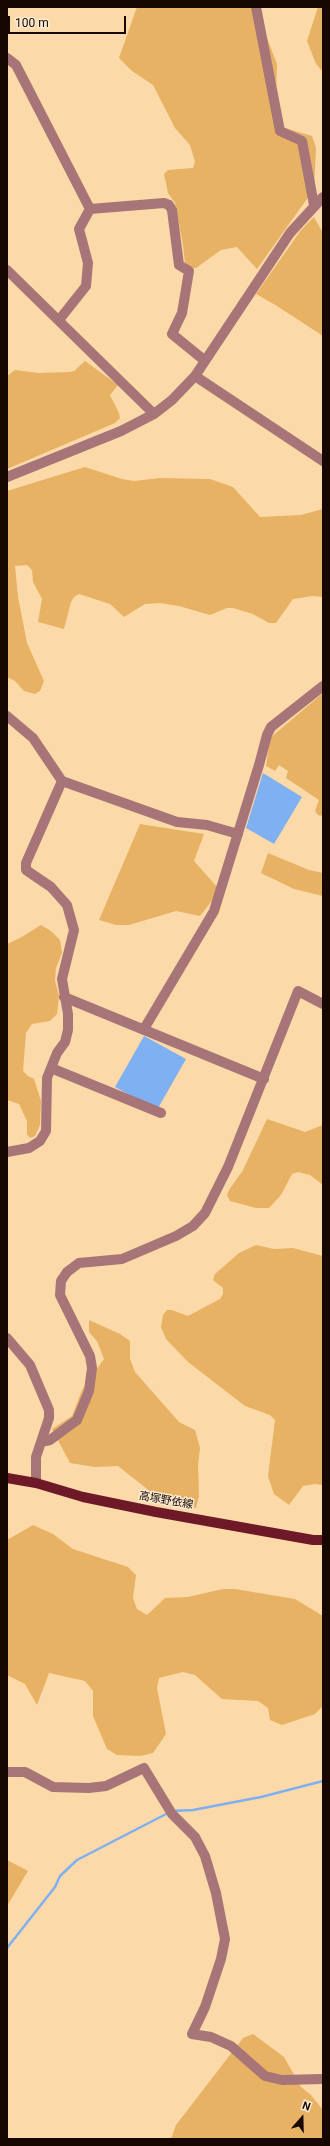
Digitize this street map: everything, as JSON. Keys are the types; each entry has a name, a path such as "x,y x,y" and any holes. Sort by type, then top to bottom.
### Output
{"main road":[{"name":"高塚野依線","path":"7,1478 36,1483 83,1497 149,1510 323,1540"}],"street":[{"path":"256,7 280,132 302,141 314,205"},
{"path":"7,58 16,65 90,209"},
{"path":"7,477 121,431 154,414 172,400 195,376 204,360 290,233 314,205 323,197"},
{"path":"90,209 164,203 169,205 172,210 179,265 189,271 182,313 172,334 204,360"},
{"path":"59,320 86,286 88,263 79,229 90,209"},
{"path":"7,270 154,414"},
{"path":"195,376 323,461"},
{"path":"144,1029 214,911 267,735 271,727 323,686"},
{"path":"7,716 33,738 62,781 177,822 207,825 238,834"},
{"path":"7,1152 29,1148 40,1141 46,1131 47,1078 65,1042 68,1030 68,1014 62,979 74,930 67,905 51,888 26,870 26,863 62,781"},
{"path":"41,1442 50,1440 77,1420 88,1391 92,1368 90,1356 60,1295 61,1281 67,1272 79,1263 122,1259 176,1236 193,1226 205,1213 228,1167 298,991 323,1004"},
{"path":"64,997 264,1079"},
{"path":"51,1068 161,1114"},
{"path":"7,1338 30,1365 49,1410 49,1418 36,1457 36,1483"},
{"path":"7,1772 25,1772 53,1787 90,1788 106,1786 144,1768 169,1810 195,1836 205,1856 216,1893 225,1939 221,1959 205,2007 192,2034 211,2037 231,2046 266,2076 282,2080 323,2079"}],"shaded area":[{"path":"137,7 255,7 277,64 275,125 312,136 316,148 314,189 257,269 237,247 221,250 196,268 190,268 185,263 175,203 168,193 164,174 168,170 193,168 195,162 190,145 175,128 153,85 132,71 119,58"},
{"path":"318,7 323,7 323,72 316,64 307,41"},
{"path":"314,217 323,233 323,336 256,294 301,230"},
{"path":"85,361 118,385 110,395 120,418 115,423 7,469 7,376 15,370 39,373 69,372 74,371"},
{"path":"85,467 122,479 134,481 160,478 210,479 233,487 260,517 301,515 323,509 323,597 313,596 293,599 276,623 269,623 253,614 233,608 227,608 210,615 179,606 160,603 145,604 124,617 110,604 79,594 74,597 71,602 64,629 38,622 42,599 33,582 32,570 27,565 15,566 18,597 27,643 44,681 40,691 35,694 24,691 15,681 7,677 7,491"},
{"path":"323,693 323,816 318,815 315,811 319,800 286,778 288,771 279,765 275,771 266,766 270,738"},
{"path":"140,824 204,834 194,861 217,887 214,898 200,916 176,911 129,925 116,925 99,920"},
{"path":"268,853 309,870 323,873 323,896 294,889 261,873"},
{"path":"41,925 51,931 60,940 62,953 56,968 55,980 59,996 57,1014 50,1021 32,1024 26,1033 23,1071 34,1079 41,1101 40,1125 35,1136 30,1138 27,1134 27,1121 19,1104 7,1100 7,944"},
{"path":"267,1119 305,1132 323,1125 323,1185 310,1175 298,1172 292,1174 281,1195 269,1208 256,1208 230,1201 227,1195 229,1190 243,1170"},
{"path":"256,1245 274,1249 293,1248 323,1256 323,1485 315,1484 303,1486 289,1505 274,1494 268,1476 275,1420 270,1415 245,1406 188,1362 166,1339 161,1327 163,1315 167,1310 172,1310 188,1316 220,1299 223,1294 223,1288 213,1280 215,1274 239,1253"},
{"path":"89,1320 120,1334 130,1341 130,1359 135,1372 179,1422 195,1430 200,1448 198,1465 199,1496 196,1508 161,1500 118,1466 95,1467 70,1463 52,1429 72,1416 82,1390 104,1359 97,1341 89,1332"},
{"path":"33,1525 53,1534 73,1549 128,1567 136,1575 133,1598 137,1609 147,1615 165,1598 188,1597 223,1589 235,1589 295,1599 323,1616 323,1706 315,1714 282,1725 270,1720 268,1708 258,1701 222,1699 195,1675 183,1672 159,1678 157,1688 166,1734 153,1753 140,1756 117,1755 107,1749 93,1716 93,1691 85,1681 49,1673 37,1705 25,1684 7,1675 7,1540"},
{"path":"7,1860 28,1871 7,1906"},
{"path":"253,2034 284,2057 301,2087 311,2095 323,2110 323,2139 171,2139 176,2125 243,2038"}],"water":[{"path":"263,773 302,797 274,844 246,828"},
{"path":"144,1036 186,1059 157,1110 115,1087"}],"waterway":[{"path":"172,1811 193,1810 261,1797 323,1781"},
{"path":"7,1948 55,1887 60,1876 77,1860 168,1813"}]}
